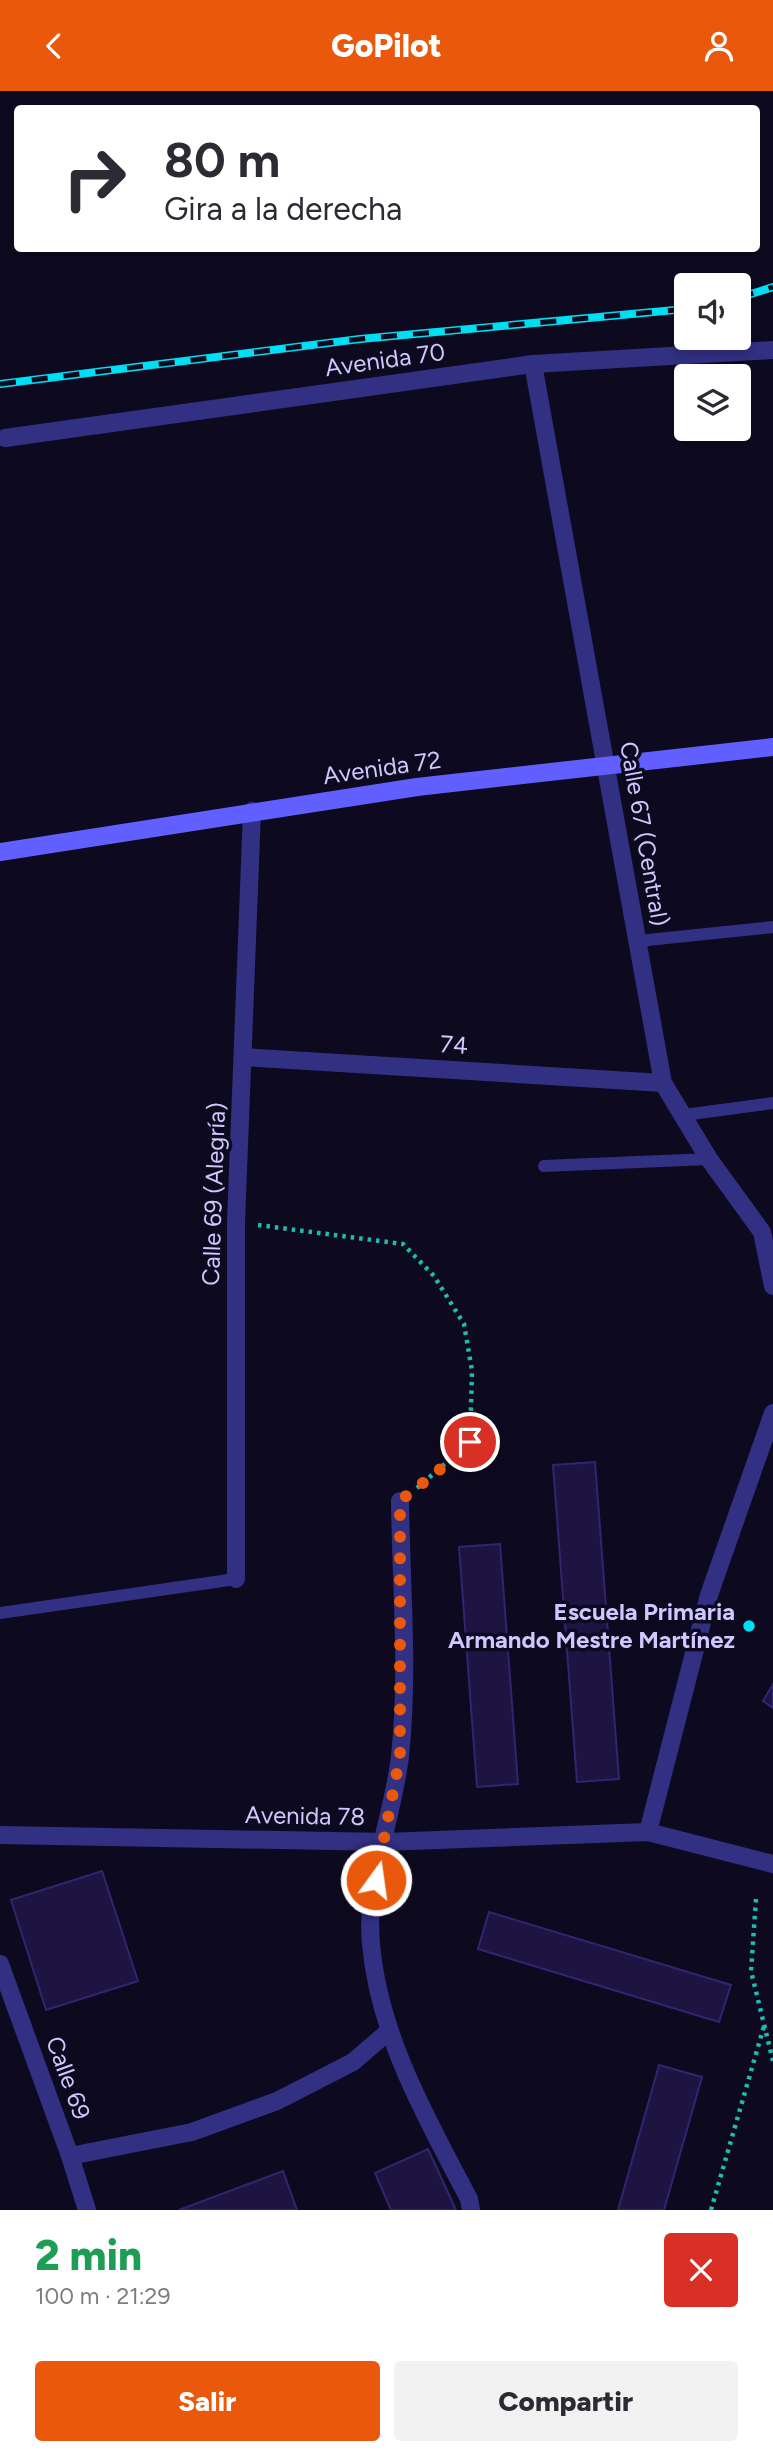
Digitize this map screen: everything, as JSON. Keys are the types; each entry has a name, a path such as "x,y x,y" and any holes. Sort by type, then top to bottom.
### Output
{"street":[{"name":"Avenida 70","path":"5,438 533,364 773,350"},
{"name":"Calle 67 (Central)","path":"533,364 663,1083 709,1159 762,1232 773,1286"},
{"name":"Avenida 72","path":"0,852 417,787 607,768 773,747"},
{"name":"Calle 69 (Alegría)","path":"236,1579 236,1223 253,811"},
{"name":"74","path":"243,1057 663,1083"},
{"path":"648,1832 709,1595 773,1413"},
{"path":"400,1501 400,1756 385,1842 371,1899 371,1944 389,2031 414,2091 469,2199 471,2210"},
{"name":"Avenida 78","path":"0,1835 385,1842 648,1832 773,1864"},
{"name":"Calle 69","path":"0,1964 87,2210"},
{"path":"70,2156 191,2132 277,2101 353,2062 389,2031"}],"lane":[{"path":"638,941 773,927"},
{"path":"684,1115 773,1103"},
{"path":"544,1166 709,1159"},
{"path":"0,1613 236,1579"}],"path":[{"path":"236,1223 404,1244 434,1276 464,1324 472,1371 470,1442 452,1460 400,1501"},
{"path":"756,1899 751,1971 773,2061"},
{"path":"711,2210 764,2026"}],"building":[{"path":"595,1462 619,1779 577,1782 553,1465"},
{"path":"500,1544 518,1784 477,1787 459,1547"},
{"path":"773,1684 773,1708 763,1701"},
{"path":"102,1871 138,1981 46,2010 11,1900"},
{"path":"489,1912 731,1985 719,2022 478,1949"},
{"path":"659,2065 702,2077 664,2210 618,2210"},
{"path":"428,2149 456,2210 391,2210 375,2173"},
{"path":"283,2171 297,2210 179,2210"}],"railway":[{"path":"751,294 773,287"},
{"path":"0,384 360,339 674,310"}],"place":[{"name":"Escuela Primaria Armando Mestre Martínez","path":"749,1626"}],"route":[{"path":"376,1880 400,1756 400,1501 452,1460 470,1442"}]}
